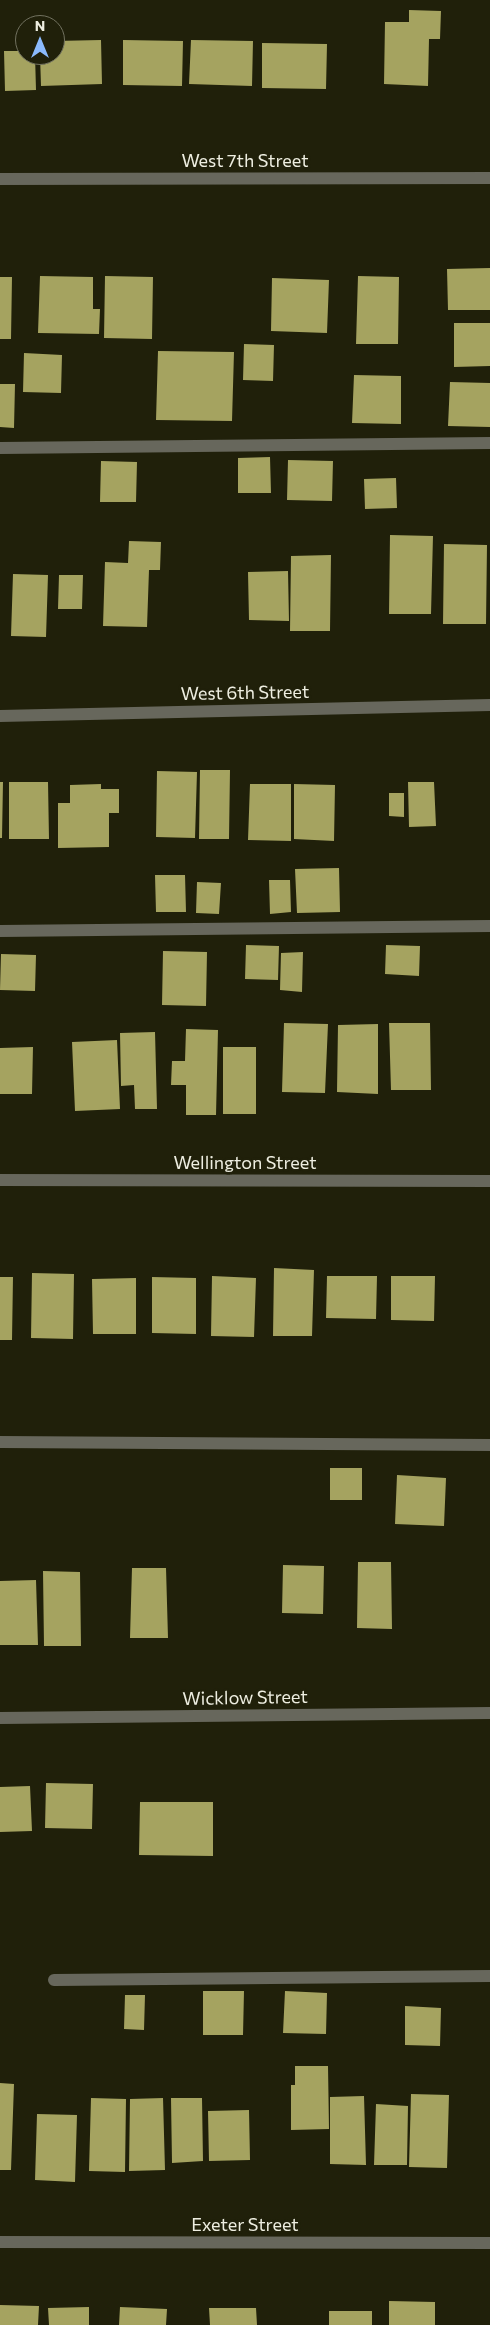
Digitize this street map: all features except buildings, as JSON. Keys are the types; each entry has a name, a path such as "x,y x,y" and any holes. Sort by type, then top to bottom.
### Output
{"street":[{"name":"West 7th Street","path":"0,179 490,178"},
{"path":"0,448 490,443"},
{"name":"West 6th Street","path":"0,716 490,705"},
{"path":"0,931 490,926"},
{"name":"Wellington Street","path":"0,1180 490,1181"},
{"path":"0,1442 490,1445"},
{"name":"Wicklow Street","path":"0,1718 490,1713"},
{"path":"54,1980 490,1976"},
{"name":"Exeter Street","path":"0,2242 490,2243"}]}
